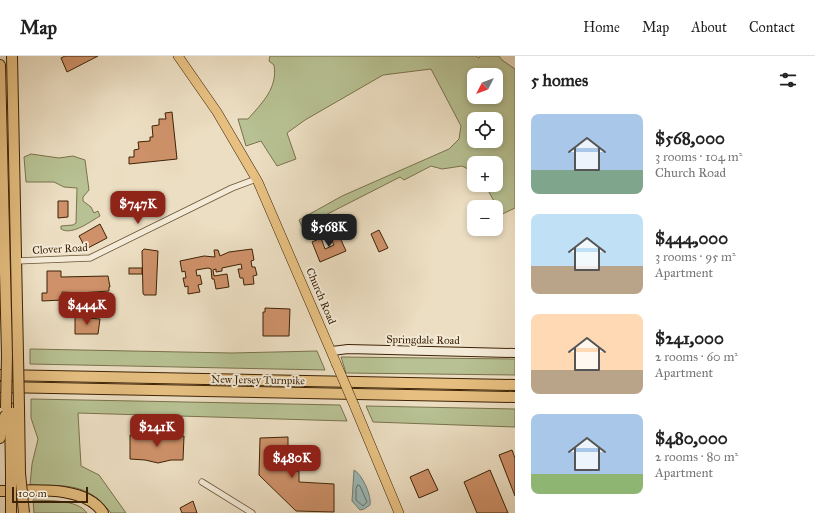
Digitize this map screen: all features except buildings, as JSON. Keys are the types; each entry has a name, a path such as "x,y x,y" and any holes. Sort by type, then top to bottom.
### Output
{"highway":[{"path":"12,56 18,355 12,408 20,513"},
{"path":"0,65 7,355 2,381 12,408 5,422 0,438"},
{"name":"New Jersey Turnpike","path":"2,381 515,384"},
{"name":"New Jersey Turnpike","path":"2,381 515,397"},
{"path":"12,513 16,473"},
{"path":"16,473 24,513"},
{"path":"0,491 70,492 92,501 103,513"},
{"path":"0,495 68,497 86,503 97,513"}],"main road":[{"name":"Church Road","path":"178,56 217,112 256,179 274,215 332,351 397,511"},
{"name":"Springdale Road","path":"332,351 348,349 515,354"}],"street":[{"path":"1,141 14,140"},
{"name":"Clover Road","path":"16,261 83,259 94,257 232,188 256,179"},
{"path":"202,482 252,513"}],"green space":[{"path":"270,56 476,56 479,58 480,56 499,56 502,60 515,69 515,208 503,214 503,200 493,200 489,192 503,192 503,156 467,156 467,168 462,166 442,169 431,166 404,180 400,177 302,227 299,220 342,196 449,149 459,139 461,126 431,69 383,75 305,120 287,133 296,159 277,166 261,141 246,146 238,119 248,119 268,95 274,81 274,65 269,61"},
{"path":"31,154 59,158 73,156 85,160 89,190 83,197 83,201 91,207 94,213 98,211 100,216 87,224 70,231 61,229 61,226 73,225 76,223 77,188 64,187 54,182 26,182 24,157"},
{"path":"30,349 232,353 317,351 325,370 30,364"},
{"path":"341,357 515,359 515,375 346,373"},
{"path":"31,399 340,405 347,421 78,413 81,466 99,475 126,513 111,513 102,503 84,491 65,486 30,485 32,464 38,439 31,418"},
{"path":"366,406 515,409 515,427 373,422"},
{"path":"33,500 70,503 77,505 87,513 34,513"}],"water":[{"path":"354,470 363,480 368,491 370,501 370,505 360,510 352,501"}]}
